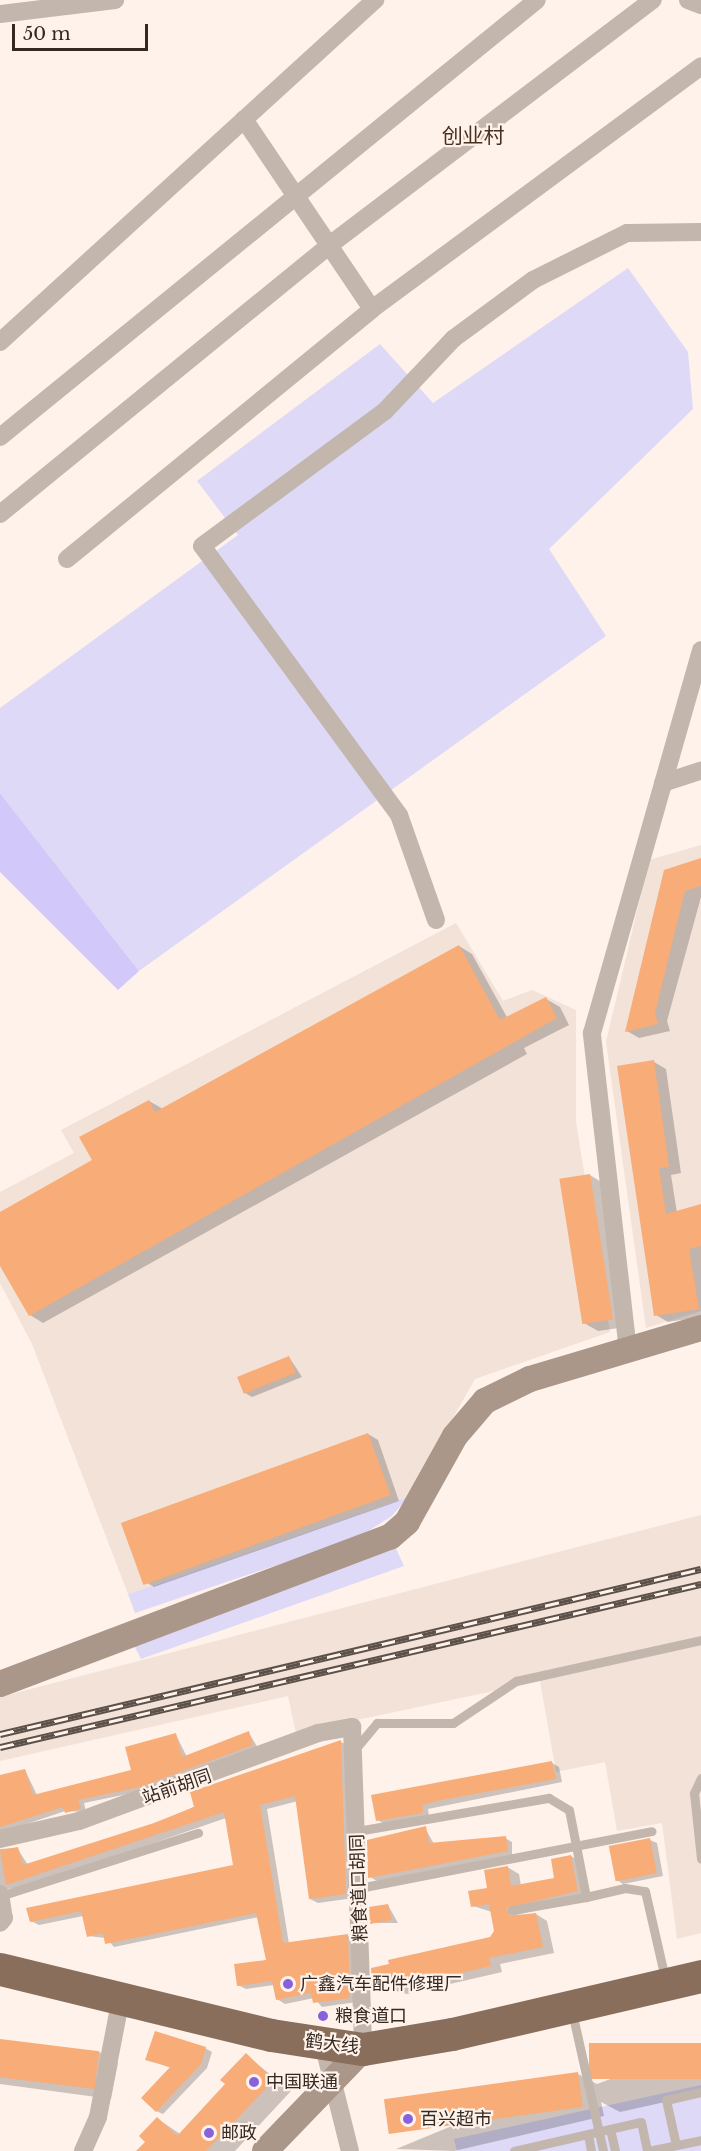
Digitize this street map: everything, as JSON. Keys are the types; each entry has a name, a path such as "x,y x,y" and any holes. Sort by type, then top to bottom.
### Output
{"highway":[{"name":"鹤大线","path":"0,1969 322,2043 363,2049 571,2006 701,1976"}],"street":[{"path":"0,14 115,0"},
{"path":"0,342 375,0"},
{"path":"0,437 537,0"},
{"path":"0,514 331,244 653,0"},
{"path":"688,0 701,5"},
{"path":"67,559 372,309 701,66"},
{"path":"244,119 331,244 372,309"},
{"path":"436,920 399,815 202,546 385,411 453,339 533,280 627,233 701,232"},
{"path":"628,1351 592,1033 663,783 695,691 701,651"},
{"path":"663,783 701,771"},
{"path":"0,1684 390,1537 407,1522 455,1436 485,1401 530,1379 701,1328"},
{"name":"粮食道口胡同","path":"352,1727 356,1748 363,2049"},
{"name":"站前胡同","path":"0,1839 80,1821 318,1733 352,1727"},
{"path":"0,1895 0,1923"},
{"path":"83,2151 98,2117 121,1998"},
{"path":"322,2043 350,2151"},
{"path":"265,2151 363,2049"}],"lane":[{"path":"356,1748 377,1723 453,1723 516,1681 701,1640"},
{"path":"701,1778 693,1793 701,1859"},
{"path":"357,1831 549,1798 569,1810 578,1846 586,1897"},
{"path":"359,1887 651,1831"},
{"path":"0,1895 198,1833"},
{"path":"512,1910 625,1888 645,1891 666,1984"},
{"path":"571,2006 603,2151"},
{"path":"675,2145 666,2100 701,2092"},
{"path":"514,2151 641,2122 648,2151 701,2140"},
{"path":"610,2129 615,2151"},
{"path":"588,2134 591,2151"}],"shaded area":[{"path":"628,268 688,352 693,409 549,549 606,636 139,971 0,793 0,708 238,535 197,481 380,344 433,403"},
{"path":"0,793 139,971 118,990 0,872"},
{"path":"701,845 701,1311 646,1328 606,1042 649,860"},
{"path":"456,923 503,1001 532,990 576,1010 576,1122 610,1332 475,1379 408,1497 128,1594 32,1344 0,1283 0,1192 74,1153 61,1130"},
{"path":"408,1497 392,1516 357,1538 135,1613 128,1594"},
{"path":"701,1515 701,1933 677,1939 662,1823 617,1831 605,1762 556,1772 540,1681 296,1733 288,1696 0,1761 0,1697"},
{"path":"393,1542 404,1566 141,1659 132,1641"},
{"path":"701,2085 701,2151 457,2151 454,2139"}],"building":[{"path":"701,858 701,886 685,891 655,1013 658,1024 625,1032 664,870"},
{"path":"459,945 500,1020 546,997 557,1018 29,1316 0,1266 0,1212 92,1160 79,1137 149,1100 155,1112"},
{"path":"654,1060 669,1167 659,1168 666,1214 701,1204 701,1246 689,1249 699,1309 654,1316 617,1066"},
{"path":"590,1174 613,1319 582,1324 559,1179"},
{"path":"289,1356 296,1373 244,1394 237,1377"},
{"path":"368,1433 391,1495 143,1585 121,1523"},
{"path":"249,1731 253,1745 140,1787 78,1800 81,1808 76,1810 65,1813 63,1807 0,1827 0,1775 25,1769 33,1795 131,1770 125,1747 176,1733 182,1757"},
{"path":"341,1740 346,1894 309,1899 295,1796 260,1805 283,1943 348,1934 350,1998 313,2003 311,1993 276,2000 272,1981 237,1986 234,1964 266,1960 256,1913 105,1944 103,1933 87,1937 81,1911 30,1922 26,1908 233,1865 224,1812 6,1885 0,1850 18,1847 23,1865 154,1823 194,1807 190,1792"},
{"path":"552,1761 556,1779 441,1800 422,1805 423,1813 376,1821 371,1795"},
{"path":"426,1826 429,1843 506,1836 508,1851 368,1878 367,1840"},
{"path":"650,1838 657,1873 616,1881 609,1846"},
{"path":"571,1855 578,1891 506,1908 510,1916 536,1913 543,1947 489,1958 491,1966 394,1988 393,1981 372,1986 371,1968 389,1964 388,1960 490,1937 494,1931 489,1904 471,1907 468,1891 487,1888 484,1870 508,1866 511,1886 554,1878 551,1859"},
{"path":"388,1904 392,1920 370,1924 369,1907"},
{"path":"155,2031 206,2047 201,2064 156,2112 141,2098 170,2067 145,2060"},
{"path":"0,2039 99,2051 95,2089 0,2077"},
{"path":"589,2043 701,2043 701,2079 589,2079"},
{"path":"246,2053 274,2080 206,2151 136,2151 145,2142 139,2136 157,2117 177,2136 225,2084 220,2080"},
{"path":"578,2072 583,2107 389,2134 384,2099"}],"railway":[{"path":"0,1734 701,1569"},
{"path":"0,1747 701,1584"}],"place":[{"name":"广鑫汽车配件修理厂","path":"288,1984"},
{"name":"粮食道口","path":"323,2016"},
{"name":"中国联通","path":"254,2082"},
{"name":"百兴超市","path":"408,2119"},
{"name":"邮政","path":"209,2133"}],"district":[{"name":"创业村","path":"473,136"}]}
